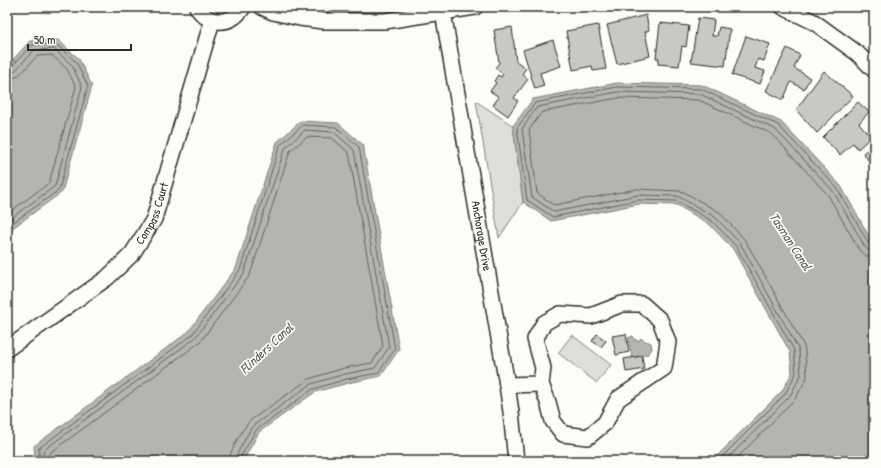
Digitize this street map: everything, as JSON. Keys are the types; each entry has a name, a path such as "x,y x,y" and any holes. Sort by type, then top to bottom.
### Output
{"street":[{"path":"197,7 199,12 205,17 212,21 221,22 230,20 237,15 243,7"},
{"path":"262,7 273,12 323,21 385,21 475,7"},
{"path":"783,7 814,22 857,53 874,70"},
{"name":"Anchorage Drive","path":"443,12 507,385 516,461"},
{"name":"Compass Court","path":"7,349 107,278 132,254 154,219 212,21"},
{"path":"622,304 642,304 660,320 668,342 664,368 618,399 605,423 588,437 563,434 553,421 541,384 543,368 535,339 544,323 560,314 591,316 622,304"},
{"path":"507,385 541,384"}],"shaded area":[{"path":"476,101 513,126 523,202 499,238"},
{"path":"572,335 611,365 597,383 558,353"}],"water":[{"path":"58,40 79,59 92,86 62,192 7,232 7,66 30,41"},
{"name":"Tasman Canal","path":"617,83 702,85 781,122 841,186 874,245 874,461 712,461 782,391 792,373 790,352 733,249 709,224 677,205 639,204 551,221 523,202 513,126 533,99"},
{"name":"Flinders Canal","path":"301,121 338,123 363,145 399,349 381,376 315,392 259,432 243,461 35,461 34,446 188,332 236,268 277,142"},
{"path":"633,336 634,339 638,341 641,338 651,343 652,349 648,354 632,357 628,338"}],"building":[{"path":"646,15 649,30 645,32 650,56 617,64 607,25"},
{"path":"698,18 714,20 712,36 717,36 719,27 730,29 725,66 691,62"},
{"path":"660,23 689,26 686,47 682,46 679,66 658,64 659,58 656,58"},
{"path":"598,25 606,69 593,71 592,66 573,70 566,31"},
{"path":"512,27 516,61 526,68 522,74 528,79 514,98 518,101 508,116 493,105 499,97 490,91 496,83 494,81 498,75 501,77 503,74 495,68 499,63 494,30"},
{"path":"746,36 770,44 764,61 758,59 755,68 765,71 760,84 732,75"},
{"path":"553,40 561,66 540,73 544,86 535,89 523,50"},
{"path":"787,48 800,55 794,68 810,78 804,89 791,82 783,100 766,91"},
{"path":"824,71 853,96 817,133 796,110"},
{"path":"858,102 869,112 859,123 871,137 858,149 853,143 840,155 823,137"},
{"path":"874,145 874,168 863,153"},
{"path":"597,334 606,341 601,347 592,341"},
{"path":"626,334 629,352 616,355 612,336"},
{"path":"642,356 644,369 626,372 624,359"}]}
